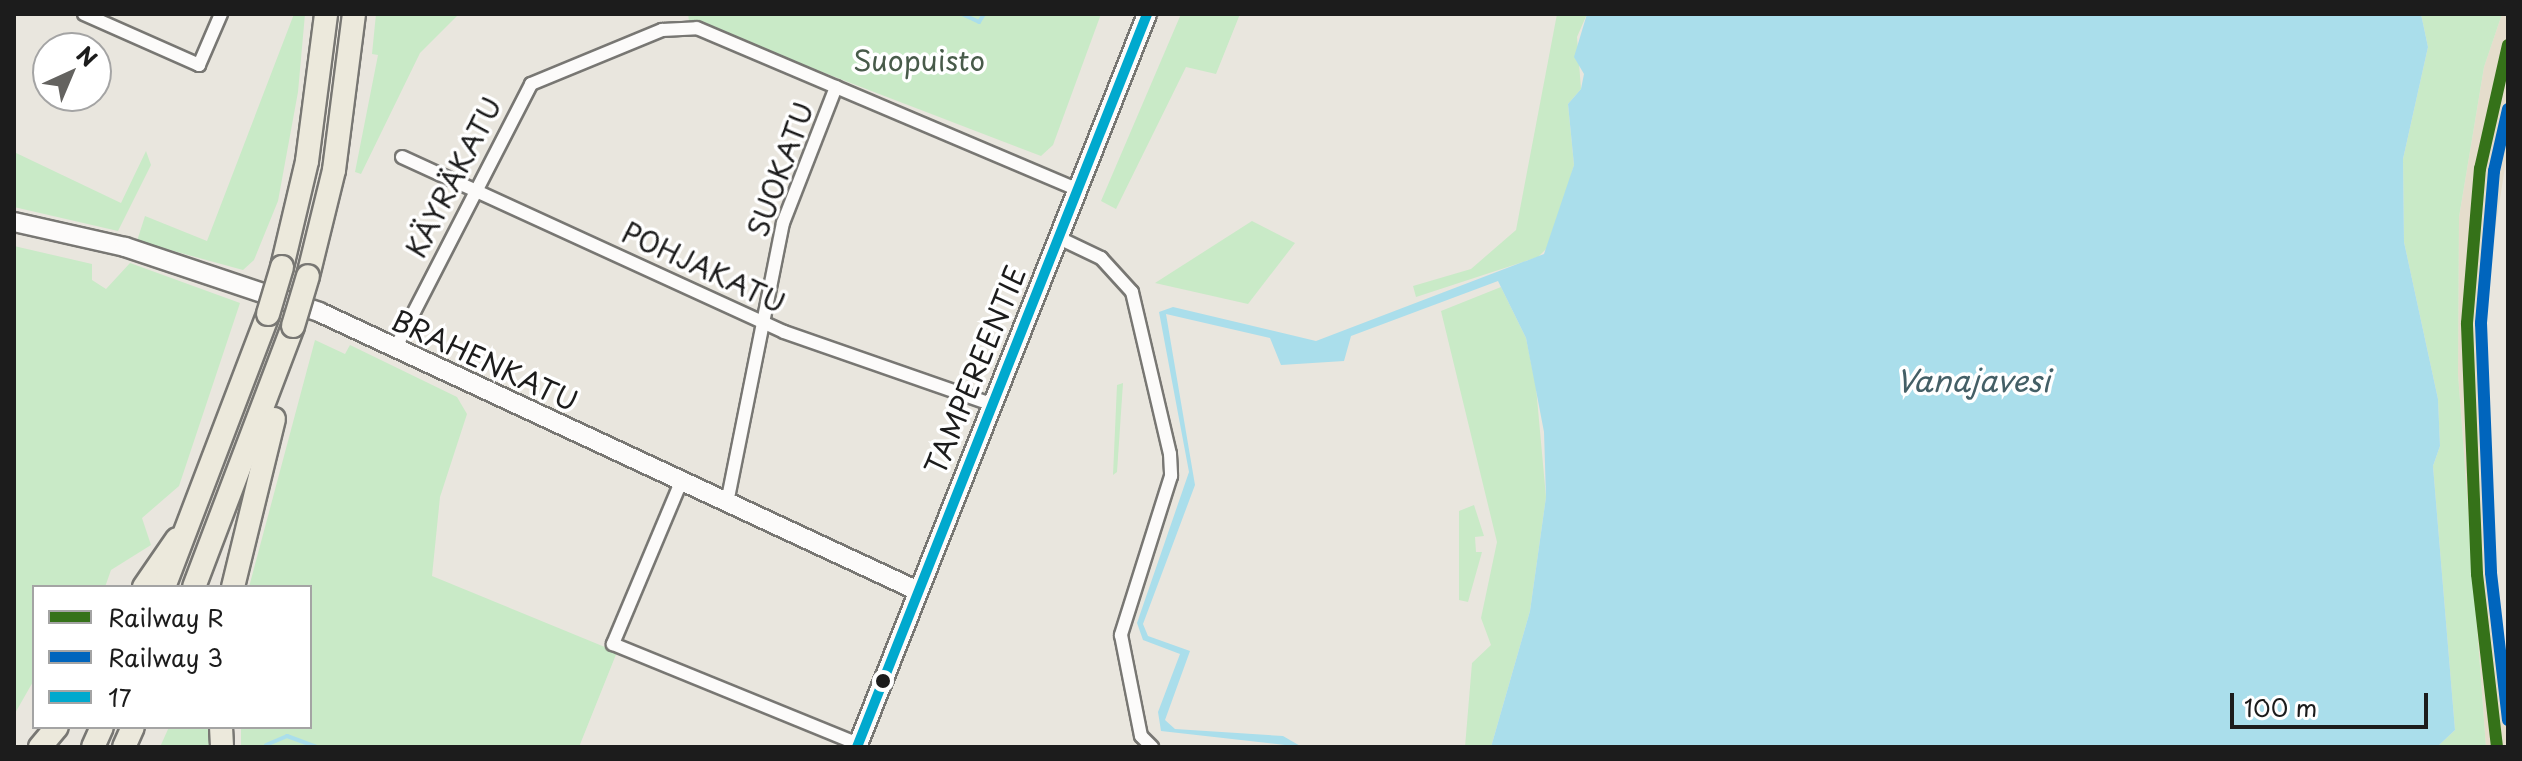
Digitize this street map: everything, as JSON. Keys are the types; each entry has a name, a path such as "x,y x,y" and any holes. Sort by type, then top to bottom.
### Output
{"highway":[{"path":"165,585 195,516 282,267 307,161 326,14"},
{"path":"233,585 285,355 334,170 354,14"},
{"path":"195,585 285,355"},
{"path":"145,585 195,516"},
{"path":"40,747 55,729"}],"main road":[{"name":"TAMPEREENTIE","path":"858,745 1147,14"},
{"name":"BRAHENKATU","path":"14,222 257,288 918,591"}],"street":[{"path":"84,14 199,65 221,14"},
{"name":"KÄYRÄKATU","path":"395,349 472,188 531,84 633,37 697,28 1077,189"},
{"name":"SUOKATU","path":"727,503 783,223 836,87"},
{"name":"POHJAKATU","path":"402,157 764,323 991,404"},
{"path":"1059,238 1101,258 1132,292 1170,454 1171,476 1121,635 1141,736 1152,747"},
{"path":"681,482 613,644 858,745"}],"shaded area":[{"path":"2502,14 2508,14 2508,148 2486,288 2485,395 2508,747 2486,747 2458,374 2459,217 2484,67"}],"green space":[{"path":"294,14 305,14 298,92 278,201 254,260 243,270 137,241 145,216 207,241"},
{"path":"376,14 459,14 420,53 361,174 355,172 378,55 372,54"},
{"name":"Suopuisto","path":"688,14 1101,14 1053,145 1041,156 689,21"},
{"path":"1181,14 1240,14 1216,74 1186,67 1116,209 1101,201"},
{"path":"1557,14 1587,14 1577,37 1581,89 1568,104 1574,165 1551,244 1538,257 1416,297 1413,286 1471,269 1516,230"},
{"path":"2421,14 2502,14 2484,67 2459,217 2458,374 2486,747 2437,747 2455,730 2433,466 2440,446 2438,399 2404,242 2403,159 2428,47"},
{"path":"146,151 151,165 118,231 14,207 14,152 121,203"},
{"path":"1252,221 1295,243 1248,304 1155,283"},
{"path":"14,246 92,264 92,280 106,289 130,263 240,303 179,486 142,518 151,545 111,570 106,585 32,585 32,684 14,715"},
{"path":"1501,287 1526,338 1536,387 1546,497 1530,611 1491,747 1465,747 1472,663 1491,645 1481,618 1497,542 1441,311"},
{"path":"315,340 345,354 350,345 457,397 467,414 440,497 432,576 617,652 579,747 241,747 241,729 312,729 312,585 250,585"},
{"path":"1123,383 1117,472 1113,475 1117,385"},
{"path":"1474,505 1484,536 1475,537 1476,552 1482,552 1468,602 1459,600 1459,511"},
{"path":"168,729 213,729 214,747 160,747"}],"water":[{"name":"Vanajavesi","path":"1587,14 2421,14 2428,47 2403,159 2404,242 2438,399 2440,446 2433,466 2455,730 2437,747 1491,747 1530,611 1546,497 1544,432 1526,338 1498,281 1351,336 1344,361 1281,365 1270,338 1166,314 1195,485 1143,624 1148,636 1190,651 1165,720 1175,729 1283,736 1302,747 1161,731 1158,712 1180,654 1143,640 1137,623 1189,472 1159,312 1173,307 1316,341 1544,254 1574,165 1568,104 1581,89 1584,74 1574,57"}],"waterway":[{"path":"962,14 979,22 984,14"},
{"path":"266,745 287,736 318,747"}],"rail line":[{"name":"R","path":"2497,747 2477,574 2467,323 2480,169 2508,45"},
{"name":"3","path":"2508,109 2494,171 2481,323 2491,573 2508,720"}],"transit line":[{"name":"17","path":"857,747 1147,14"}]}
